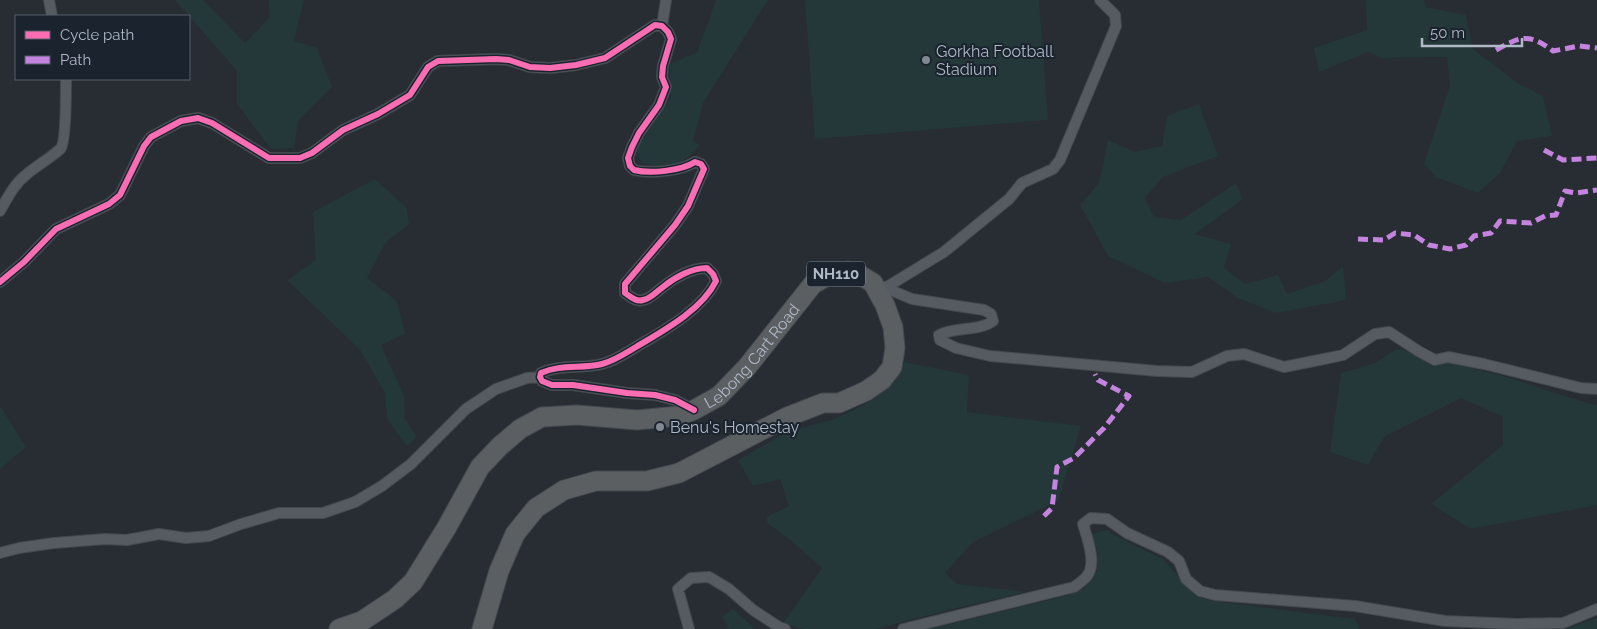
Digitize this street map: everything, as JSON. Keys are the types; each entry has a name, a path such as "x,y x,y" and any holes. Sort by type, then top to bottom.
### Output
{"highway":[{"name":"Lebong Cart Road","path":"339,629 362,621 395,599 413,582 447,527 480,467 500,446 520,430 542,417 577,415 636,420 679,416 694,410 720,396 747,367 813,284 829,275 848,271 879,285"},
{"name":"NH110","path":"482,629 499,571 515,534 536,508 564,490 596,481 647,481 678,473 788,417 823,403 839,403 866,391 882,380 892,367 896,348 893,327 879,285"}],"street":[{"path":"49,0 52,15"},
{"path":"662,26 666,0"},
{"path":"879,285 944,252 994,211 1022,184 1053,169 1057,164 1116,26 1115,15 1100,0"},
{"path":"0,282 24,262 56,230 109,204 120,196 151,137 182,120 198,118 212,124 269,158 300,158 312,153 343,130 378,114 410,95 428,67 438,61 496,59 509,60 530,67 550,68 576,65 605,58 655,25 662,26 671,38 663,66 662,77 666,87 659,105 639,133 628,158 630,166 634,170 643,172 687,167 695,162 701,164 704,169 688,206 675,225 625,284 626,293 633,299 641,301 668,283 697,268 707,268 713,274 716,282 712,290 688,314 667,329 618,358 602,364 550,369 541,373 540,377"},
{"path":"0,211 14,186 61,148 65,136 66,80"},
{"path":"879,285 912,299 984,310 991,314 993,321 987,325 946,331 939,335 940,340 956,348 990,356 1158,371 1192,372 1227,356 1244,354 1284,368 1343,355 1375,334 1389,332 1435,360 1448,357 1457,358 1581,388 1597,389"},
{"path":"540,377 542,381 552,385 573,385 662,397 675,400 694,410"},
{"path":"0,553 54,543 105,539 126,540 159,534 186,538 209,536 279,513 323,513 355,502 382,486 411,464 466,409 496,389 527,378 540,377"},
{"path":"903,629 1074,587 1088,576 1092,560 1083,524 1091,518 1107,519 1127,533 1168,552 1179,561 1186,578 1193,585 1200,591 1215,594 1355,606 1445,621 1517,624 1563,623 1597,609"},
{"path":"689,629 678,589 691,578 709,577 729,589 752,610 785,629"}],"shaded area":[{"path":"175,0 203,0 245,43 270,17 268,0 304,0 294,41 317,48 332,87 298,121 294,148 271,149 237,104 237,71"},
{"path":"716,0 768,0 703,103 693,141 700,145 688,157 674,164 642,163 636,150 671,97 670,64 697,52"},
{"name":"Gorkha Football Stadium","path":"805,0 1039,0 1048,120 815,139"},
{"path":"1366,0 1424,0 1426,7 1466,15 1473,49 1519,84 1543,96 1552,136 1517,141 1500,173 1478,193 1436,177 1424,164 1450,86 1447,57 1382,58 1368,52 1319,72 1314,48 1367,30"},
{"path":"1199,104 1218,156 1163,177 1145,198 1154,217 1181,220 1236,183 1243,199 1195,234 1231,244 1224,268 1245,284 1278,275 1287,294 1325,281 1343,266 1346,300 1276,313 1238,298 1208,277 1165,283 1108,256 1080,205 1099,183 1108,140 1135,152 1162,146 1167,116"},
{"path":"375,179 407,208 409,224 386,242 367,278 397,301 405,334 381,345 404,396 405,419 417,437 407,446 387,419 385,393 360,350 287,280 316,260 313,212"},
{"path":"1397,349 1499,375 1597,405 1597,505 1471,529 1431,504 1503,445 1503,417 1461,398 1384,437 1368,465 1330,452 1341,373 1375,363"},
{"path":"904,362 969,375 967,412 1081,426 1058,501 973,542 945,573 957,584 1027,592 875,629 803,629 783,623 822,568 788,538 768,524 766,517 789,506 780,479 753,486 738,460 787,432 831,420 877,397 895,382"},
{"path":"0,406 26,447 0,469"},
{"path":"1107,530 1123,540 1163,559 1196,596 1213,601 1355,619 1360,629 929,629 1066,596 1085,588 1097,571 1097,550 1091,534"},
{"path":"733,609 756,629 729,629 722,617"},
{"path":"1597,618 1597,629 1565,629"}],"marked path":[{"path":"1496,50 1525,38 1537,41 1553,51 1579,46 1597,48"},
{"path":"1544,150 1563,160 1597,158"},
{"path":"1358,239 1384,240 1395,233 1414,235 1429,245 1450,249 1466,245 1474,236 1491,233 1500,221 1531,223 1545,216 1556,215 1565,191 1576,193 1597,190"},
{"path":"1044,516 1052,508 1057,467 1074,458 1104,428 1129,396 1098,380 1095,374"}],"cycle path":[{"path":"0,282 24,262 56,229 109,204 120,195 144,146 151,137 181,121 198,118 212,123 269,158 300,158 312,153 343,130 378,114 410,95 428,67 438,61 496,59 509,60 530,67 550,68 576,65 605,58 655,25 662,26 668,32 671,39 663,66 662,77 666,87 659,105 639,133 632,147 628,158 630,166 634,170 657,172 682,168 695,162 701,164 704,169 688,206 675,225 625,284 625,293 636,300 646,299 678,277 701,268 707,268 713,274 716,281 710,292 681,319 620,357 606,363 556,368 541,373 540,377 542,381 552,385 573,385 655,395 675,400 694,410"}],"place":[{"name":"Gorkha Football Stadium","path":"926,60"},
{"name":"Benu's Homestay","path":"660,427"}]}
